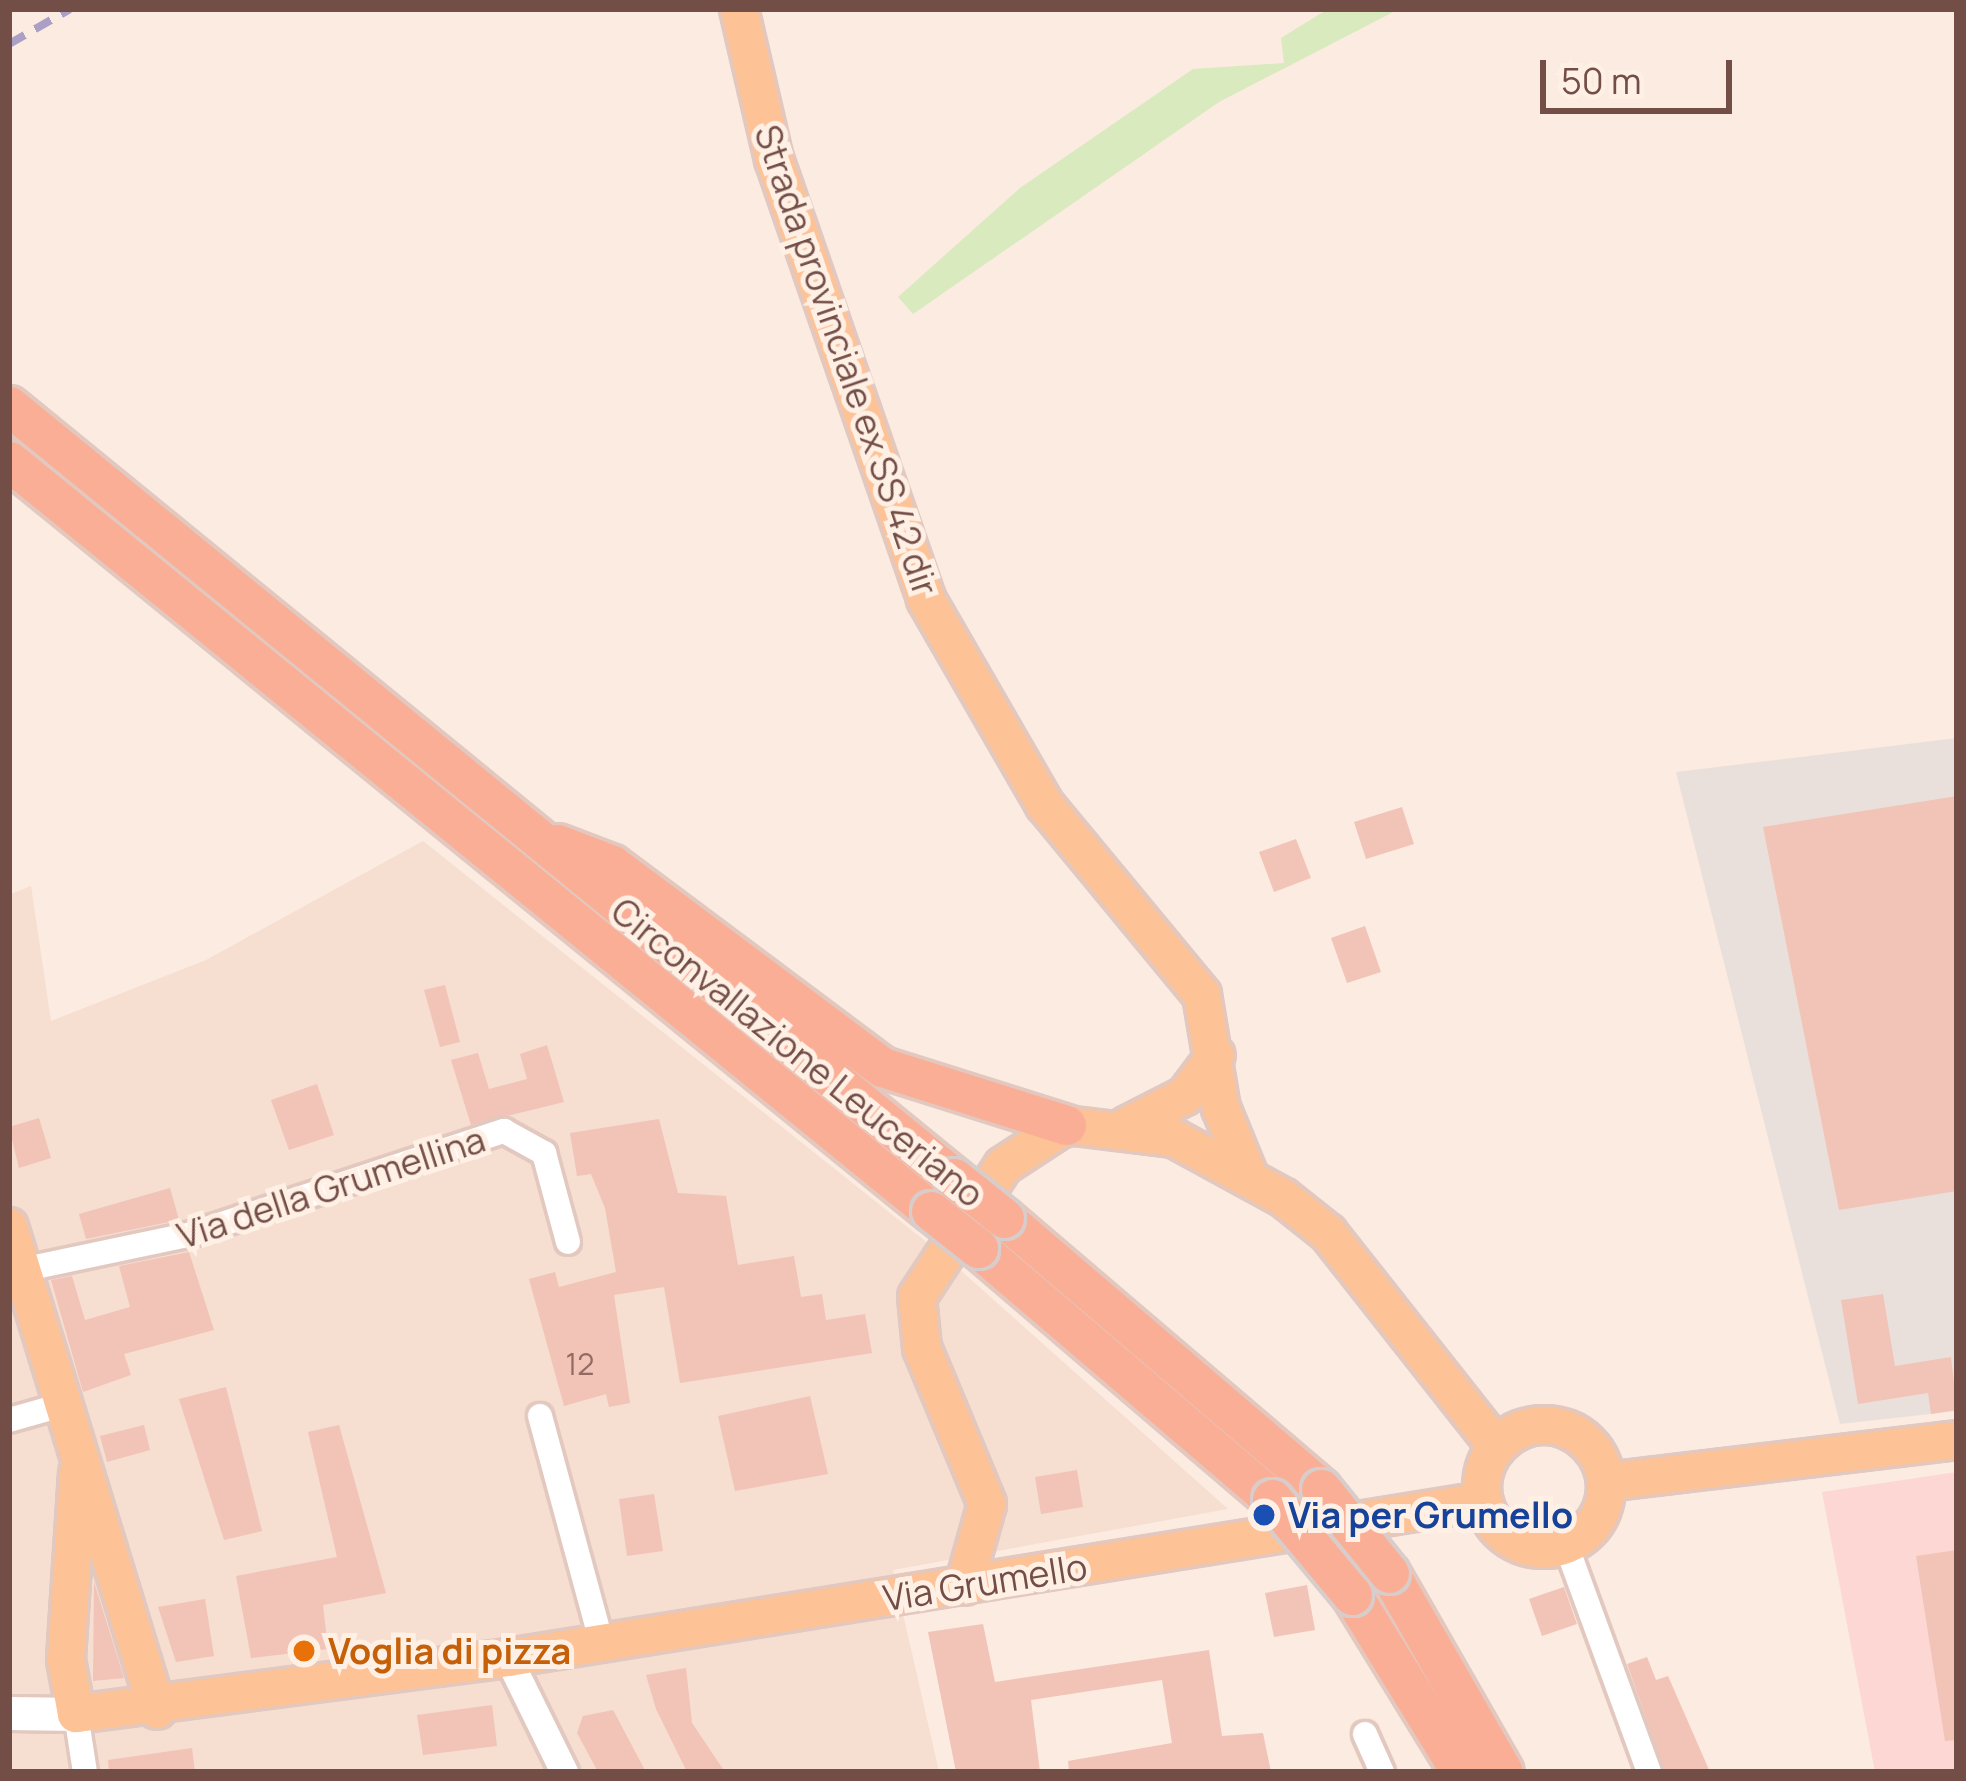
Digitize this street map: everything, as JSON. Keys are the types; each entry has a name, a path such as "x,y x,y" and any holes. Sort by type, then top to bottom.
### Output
{"highway":[{"name":"Circonvallazione Leuceriano","path":"9,406 524,831 942,1194 978,1248 1272,1499 1352,1595 1460,1772"},
{"name":"Circonvallazione Leuceriano","path":"12,466 942,1194 1004,1218 1321,1489 1389,1573 1503,1772"},
{"path":"524,831 612,865 882,1067 1066,1124"}],"main road":[{"name":"Strada provinciale ex SS 42 dir","path":"739,9 774,159 926,599 1045,806 1202,994 1216,1055 1221,1108 1248,1174"},
{"path":"1126,1126 1185,1096 1216,1055"},
{"path":"964,1586 987,1504 922,1348 917,1297 1003,1166 1066,1124 1126,1126 1248,1174 1328,1232 1496,1446"},
{"path":"9,1227 78,1473 112,1544 157,1710"},
{"path":"1527,1427 1562,1428 1592,1448 1606,1482 1594,1523 1566,1545 1515,1542 1483,1501 1496,1446 1527,1427"},
{"path":"1606,1482 1957,1440"},
{"path":"9,1713 76,1714 66,1660 78,1473"},
{"name":"Via Grumello","path":"76,1714 157,1710 508,1658 1483,1501"}],"street":[{"name":"Via della Grumellina","path":"21,1270 192,1234 504,1131 544,1153 568,1242"},
{"path":"9,1420 62,1405"},
{"path":"540,1415 602,1641"},
{"path":"1566,1545 1649,1772"},
{"path":"508,1658 564,1772"},
{"path":"76,1714 86,1772"},
{"path":"1365,1734 1382,1772"}],"shaded area":[{"path":"1957,738 1957,1411 1840,1424 1676,772"},
{"path":"423,841 949,1260 1228,1509 893,1570 939,1772 9,1772 9,895 31,886 51,1021 206,960"},
{"path":"1957,1472 1957,1772 1875,1772 1822,1492"}],"green space":[{"path":"1328,9 1399,9 1219,102 913,314 898,297 1020,188 1193,69 1284,63 1281,38"}],"building":[{"path":"1957,796 1957,1191 1839,1210 1763,827"},
{"path":"1402,807 1414,844 1366,859 1354,822"},
{"path":"1296,839 1311,878 1274,892 1259,852"},
{"path":"1365,926 1381,972 1347,983 1331,938"},
{"path":"445,985 460,1042 440,1047 424,990"},
{"path":"547,1045 564,1102 471,1125 451,1060 478,1053 489,1089 527,1079 520,1054"},
{"path":"317,1084 334,1135 289,1150 271,1100"},
{"path":"39,1118 51,1158 19,1168 9,1127"},
{"path":"659,1119 678,1193 726,1196 738,1265 794,1256 801,1297 822,1294 826,1320 865,1314 872,1353 680,1383 664,1287 614,1295 630,1403 609,1407 606,1394 564,1406 529,1279 555,1272 559,1287 616,1272 605,1208 591,1174 577,1176 570,1133"},
{"path":"170,1188 179,1220 86,1239 79,1214"},
{"path":"189,1252 214,1330 124,1354 131,1375 83,1392 51,1280 72,1276 85,1320 130,1307 119,1266"},
{"path":"1883,1294 1895,1366 1951,1357 1957,1410 1931,1414 1928,1393 1858,1404 1841,1300"},
{"path":"226,1387 262,1531 224,1540 179,1399"},
{"path":"810,1396 828,1474 735,1491 718,1416"},
{"path":"144,1425 150,1450 107,1462 100,1436"},
{"path":"339,1425 386,1593 323,1605 328,1649 251,1658 236,1576 337,1557 308,1432"},
{"path":"1077,1470 1083,1507 1041,1514 1035,1477"},
{"path":"654,1494 663,1551 627,1556 619,1499"},
{"path":"1957,1550 1957,1740 1945,1741 1916,1556"},
{"path":"94,1582 124,1678 93,1681"},
{"path":"1307,1585 1315,1630 1274,1637 1265,1593"},
{"path":"1564,1587 1577,1624 1542,1636 1529,1599"},
{"path":"205,1599 214,1656 176,1662 158,1607"},
{"path":"983,1624 995,1682 1209,1650 1222,1736 1263,1733 1271,1772 1069,1772 1068,1761 1172,1743 1162,1680 1031,1700 1040,1772 956,1772 928,1632"},
{"path":"1647,1657 1656,1680 1668,1676 1710,1772 1665,1772 1627,1664"},
{"path":"686,1668 692,1723 725,1772 687,1772 656,1709 646,1675"},
{"path":"492,1705 497,1746 423,1755 417,1715"},
{"path":"613,1710 646,1772 598,1772 577,1733 583,1716"},
{"path":"192,1748 195,1772 109,1772 108,1760"}],"railway":[{"path":"9,44 70,9"}],"place":[{"name":"Via per Grumello","path":"1264,1515"},
{"name":"Voglia di pizza","path":"304,1651"}]}
